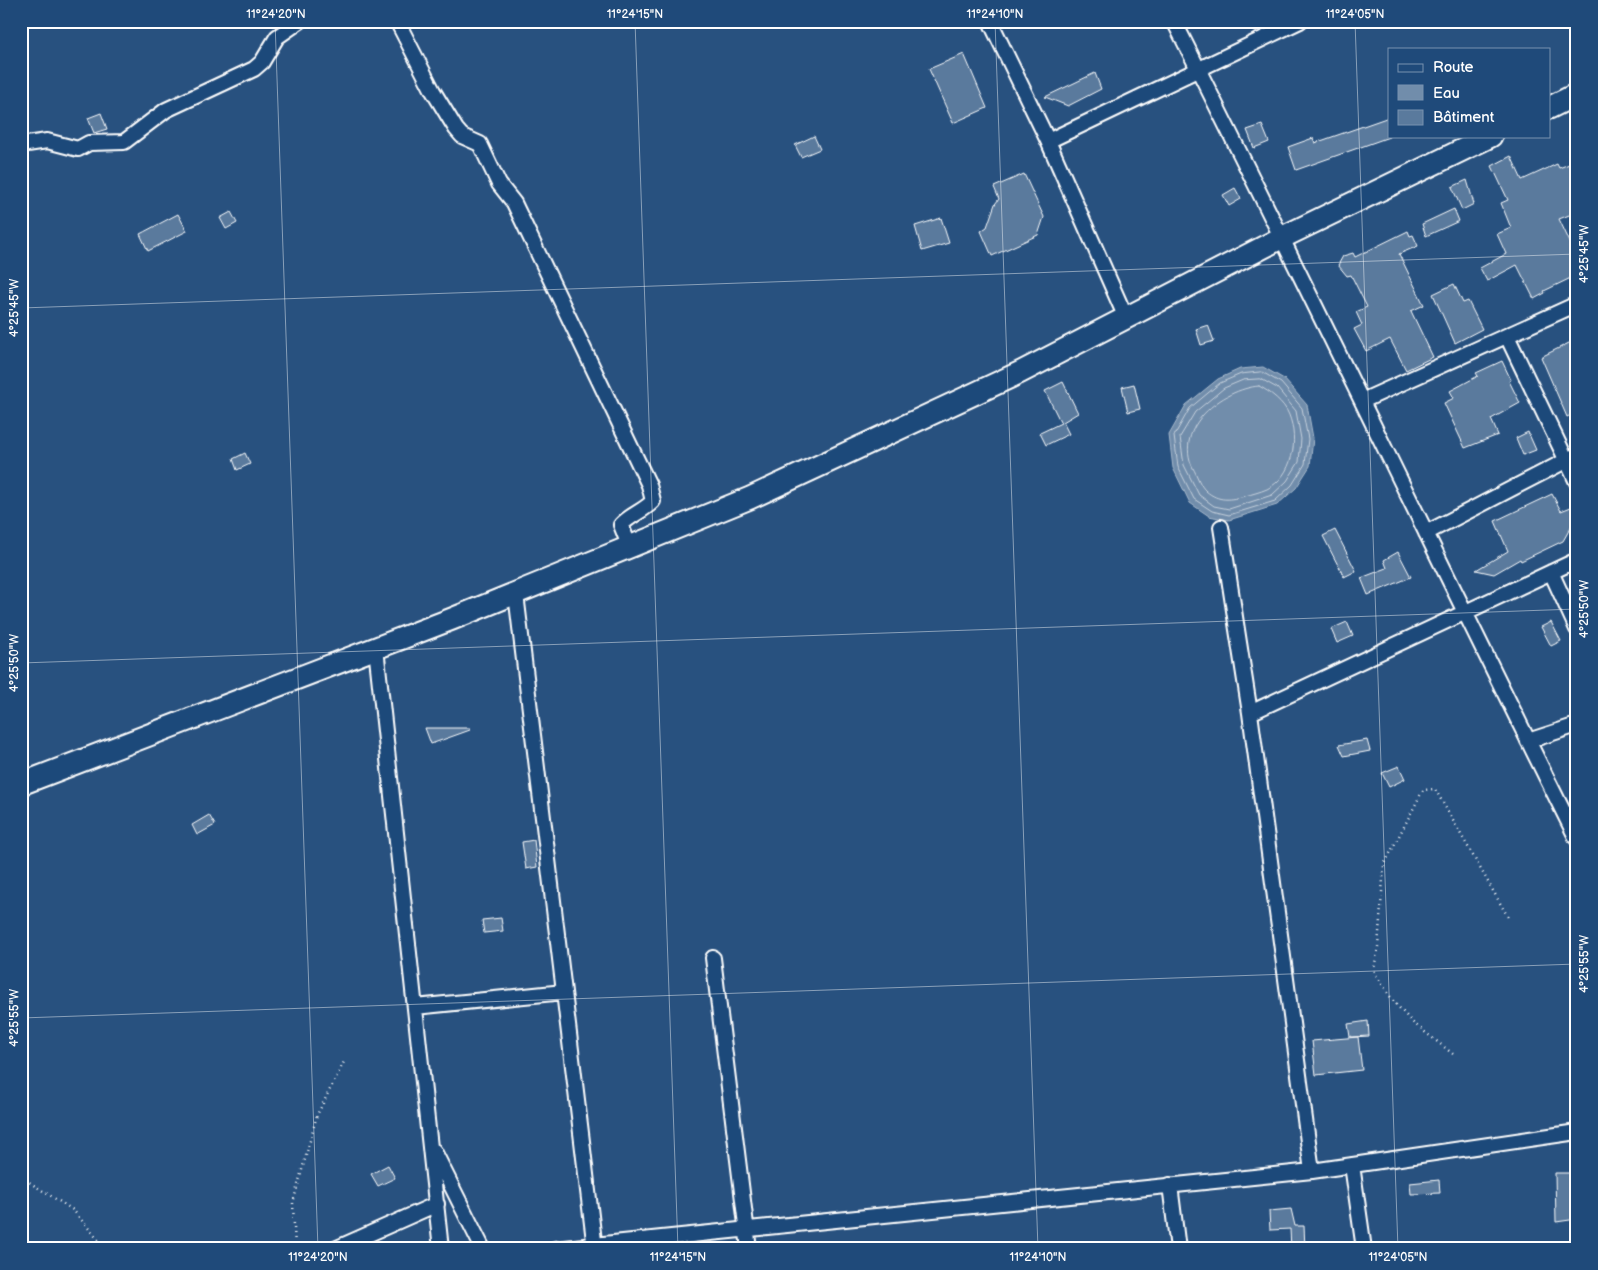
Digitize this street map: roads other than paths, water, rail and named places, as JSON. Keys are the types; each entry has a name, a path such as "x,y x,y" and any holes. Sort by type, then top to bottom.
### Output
{"main road":[{"path":"1550,108 1577,94"},
{"path":"21,784 516,594 750,498 935,414 1283,237 1487,138"}],"street":[{"path":"21,146 47,141 78,149 89,143 124,142 166,110 254,69 262,62 277,37 300,21"},
{"path":"397,21 429,84 456,129 462,136 480,144 499,184 514,203 649,485 653,501 645,510 625,520 621,525 630,548"},
{"path":"990,21 1048,141 1126,318"},
{"path":"1174,21 1283,237 1464,613 1577,839"},
{"path":"1048,141 1300,21"},
{"path":"1362,401 1577,304"},
{"path":"1507,336 1571,457 1577,482"},
{"path":"1426,533 1571,457"},
{"path":"1221,527 1250,713 1312,1171"},
{"path":"1250,713 1577,560"},
{"path":"1551,572 1577,628"},
{"path":"516,594 594,1247"},
{"path":"376,648 441,1249"},
{"path":"1528,741 1577,725"},
{"path":"713,958 749,1249"},
{"path":"415,1007 564,992"},
{"path":"555,1249 594,1247 747,1229 1312,1171 1577,1132"},
{"path":"430,1144 483,1249"},
{"path":"1352,1165 1364,1249"},
{"path":"1170,1185 1178,1249"},
{"path":"335,1249 437,1204"}],"water":[{"path":"1263,367 1284,379 1307,405 1313,438 1310,466 1296,488 1277,505 1229,520 1209,516 1190,503 1173,468 1169,435 1186,405 1218,379 1240,369"}]}
